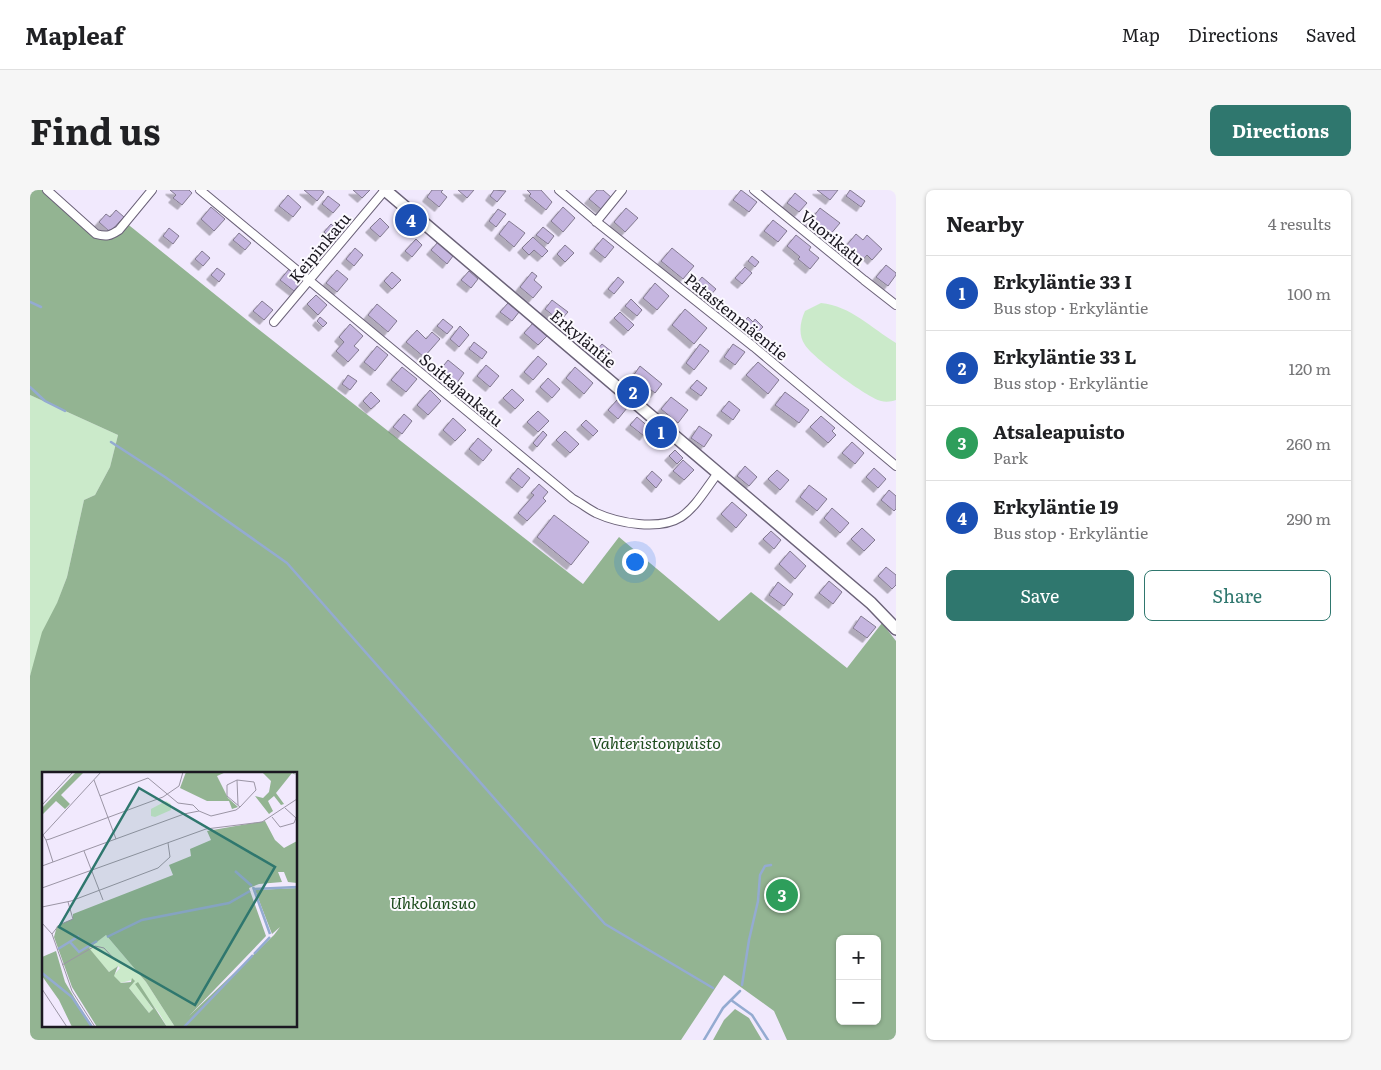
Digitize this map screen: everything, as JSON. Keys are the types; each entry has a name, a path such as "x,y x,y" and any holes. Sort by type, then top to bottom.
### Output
{"street":[{"path":"47,190 96,234 104,237 112,235 119,230 152,190"},
{"name":"Soittajankatu","path":"200,190 573,499 595,512 616,521 658,524 670,522 690,510 718,473"},
{"name":"Keipinkatu","path":"274,322 385,190"},
{"name":"Erkyläntie","path":"385,190 871,603 896,629"},
{"name":"Patastenmäentie","path":"559,190 596,222 754,347 896,466"},
{"path":"596,222 622,190"},
{"name":"Vuorikatu","path":"754,190 896,305"}],"green space":[{"path":"30,190 47,190 104,237 125,222 583,584 619,537 719,621 751,592 847,668 882,623 896,641 896,1040 787,1040 774,1011 724,975 681,1040 30,1040 30,676 42,632 57,603 67,577 84,500 95,495 110,467 118,435 30,395"},
{"path":"821,303 842,308 896,343 896,400 881,401 865,393 829,367 805,345 801,333 803,315 805,311"},
{"path":"30,395 118,435 110,467 95,495 84,500 67,577 30,676"},
{"path":"735,1009 749,1018 762,1040 713,1040 724,1020"}],"building":[{"path":"170,190 189,190 192,193 182,205 173,198 176,195"},
{"path":"304,190 321,190 324,192 317,201"},
{"path":"353,190 370,190 362,198"},
{"path":"432,190 443,190 441,192 447,197 439,207 427,197"},
{"path":"458,190 474,190 467,198"},
{"path":"494,190 506,191 497,202 490,196"},
{"path":"527,190 541,190 552,202 546,210 529,196 531,194"},
{"path":"597,190 603,190 612,198 602,210 589,199"},
{"path":"741,190 757,202 749,212 733,200"},
{"path":"817,190 838,190 830,200"},
{"path":"850,190 865,201 861,207 846,196"},
{"path":"795,193 807,203 799,212 787,203"},
{"path":"288,195 301,207 293,217 279,206"},
{"path":"328,196 340,205 333,213 322,204"},
{"path":"211,207 225,219 214,231 201,219"},
{"path":"563,207 575,218 563,232 551,221"},
{"path":"626,208 638,218 625,232 614,222"},
{"path":"820,208 840,223 829,236 810,221"},
{"path":"498,209 506,214 496,227 489,221"},
{"path":"116,210 124,217 110,232 99,222 106,214 110,217"},
{"path":"380,218 389,227 380,237 370,228"},
{"path":"773,220 787,231 778,242 764,231"},
{"path":"509,221 525,233 514,247 499,234"},
{"path":"331,224 339,231 332,239 324,232"},
{"path":"543,227 554,236 548,244 536,235"},
{"path":"169,228 179,236 173,244 163,236"},
{"path":"239,233 251,243 245,250 233,240"},
{"path":"856,234 863,240 867,235 882,249 872,260 867,255 862,261 846,246"},
{"path":"796,235 811,247 809,250 819,258 810,269 787,246"},
{"path":"533,237 548,251 542,257 534,250 529,255 522,248"},
{"path":"603,238 614,247 605,258 594,249"},
{"path":"416,239 422,245 412,257 405,251"},
{"path":"438,242 453,256 447,264 431,250"},
{"path":"565,245 574,253 565,262 557,254"},
{"path":"355,248 363,255 354,266 346,259"},
{"path":"672,248 694,266 683,279 661,261"},
{"path":"202,251 210,258 203,266 195,259"},
{"path":"752,256 759,262 755,267 748,261"},
{"path":"886,265 896,273 888,286 876,277"},
{"path":"745,267 752,273 742,284 735,278"},
{"path":"217,268 225,274 219,282 211,275"},
{"path":"289,269 303,281 294,291 280,280"},
{"path":"337,270 348,279 337,292 326,283"},
{"path":"469,271 478,279 471,288 461,280"},
{"path":"392,272 401,280 392,289 384,281"},
{"path":"532,272 537,276 534,280 542,287 533,298 520,287"},
{"path":"618,277 624,282 614,294 608,289"},
{"path":"702,277 716,289 707,299 694,287"},
{"path":"655,283 669,296 657,310 643,298"},
{"path":"316,295 327,305 318,315 307,304"},
{"path":"631,299 642,310 637,316 625,306"},
{"path":"552,300 568,312 560,321 545,309"},
{"path":"262,301 273,310 264,320 253,311"},
{"path":"508,303 519,312 512,321 500,312"},
{"path":"377,304 397,321 388,332 368,315"},
{"path":"685,309 707,328 694,344 672,325"},
{"path":"620,312 634,325 628,331 614,318"},
{"path":"320,317 327,323 323,327 317,321"},
{"path":"748,317 753,322 755,319 763,327 757,333 755,331 751,336 740,326"},
{"path":"443,319 453,327 447,334 437,326"},
{"path":"533,323 547,336 538,345 524,333"},
{"path":"350,324 363,336 354,346 359,350 348,362 336,351 344,342 339,337"},
{"path":"460,326 469,335 459,347 450,339"},
{"path":"417,330 426,339 432,332 440,339 424,357 406,342"},
{"path":"474,342 487,352 482,359 469,349"},
{"path":"602,344 612,352 606,360 596,351"},
{"path":"700,344 709,351 694,370 686,363"},
{"path":"733,344 745,352 735,365 724,357"},
{"path":"377,346 388,355 375,371 364,362"},
{"path":"538,356 547,364 533,380 524,372"},
{"path":"448,360 464,373 456,384 440,370"},
{"path":"758,362 779,380 768,394 746,375"},
{"path":"486,365 499,376 490,387 477,376"},
{"path":"640,366 662,384 655,393 633,376"},
{"path":"402,367 417,379 406,392 391,380"},
{"path":"575,367 593,383 584,394 566,378"},
{"path":"348,375 357,381 350,390 342,384"},
{"path":"548,378 560,389 552,398 540,387"},
{"path":"697,380 707,388 701,396 690,388"},
{"path":"512,389 524,400 515,409 503,398"},
{"path":"430,390 441,401 428,415 417,405"},
{"path":"371,392 380,401 371,409 363,401"},
{"path":"785,392 809,410 799,423 775,405"},
{"path":"671,397 688,410 678,423 661,409"},
{"path":"617,400 627,408 618,419 608,410"},
{"path":"729,401 740,410 733,420 721,411"},
{"path":"538,411 549,421 538,432 527,422"},
{"path":"404,414 412,421 402,434 393,427"},
{"path":"821,416 835,428 832,431 836,435 828,443 810,427"},
{"path":"637,417 650,428 644,436 630,425"},
{"path":"453,418 466,430 455,441 443,430"},
{"path":"586,420 598,431 593,436 581,425"},
{"path":"699,426 712,435 704,447 691,438"},
{"path":"543,431 547,435 537,447 533,443"},
{"path":"565,431 579,444 570,453 556,440"},
{"path":"478,438 492,450 483,461 469,449"},
{"path":"852,442 864,453 855,464 842,453"},
{"path":"675,450 683,458 677,464 669,456"},
{"path":"683,460 694,470 684,480 673,471"},
{"path":"745,466 757,477 749,486 737,476"},
{"path":"518,468 530,478 522,488 510,478"},
{"path":"874,468 886,479 878,488 866,477"},
{"path":"777,470 789,480 780,490 768,479"},
{"path":"652,471 662,480 656,488 646,478"},
{"path":"539,484 548,492 543,498 546,501 527,521 518,513 534,495 531,493"},
{"path":"809,485 827,499 817,511 800,497"},
{"path":"889,490 896,496 896,509 894,511 881,500"},
{"path":"732,502 747,515 736,528 721,514"},
{"path":"832,508 849,523 840,533 824,518"},
{"path":"554,515 589,542 571,565 537,537"},
{"path":"862,528 875,540 864,551 851,539"},
{"path":"771,531 781,540 774,549 763,539"},
{"path":"790,551 806,566 795,579 779,564"},
{"path":"886,567 896,575 896,585 892,589 878,576"},
{"path":"829,581 842,592 833,604 819,593"},
{"path":"778,582 793,594 784,606 769,595"},
{"path":"861,616 876,627 867,638 853,628"}],"waterway":[{"path":"30,302 41,307"},
{"path":"30,387 45,401 65,411"},
{"path":"111,442 165,477 287,563 605,924 713,988"},
{"path":"742,985 749,940 758,901 760,875 765,866 771,865"},
{"path":"704,1040 723,1008 740,991"},
{"path":"731,1000 752,1015 768,1040"}],"place":[{"name":"Erkyläntie 19","path":"411,220"},
{"name":"Erkyläntie 33 L","path":"633,392"},
{"name":"Erkyläntie 33 I","path":"661,432"},
{"name":"Atsaleapuisto","path":"782,895"}],"park label":[{"name":"Vahteristonpuisto","path":"656,742"},
{"name":"Uhkolansuo","path":"433,902"}]}
